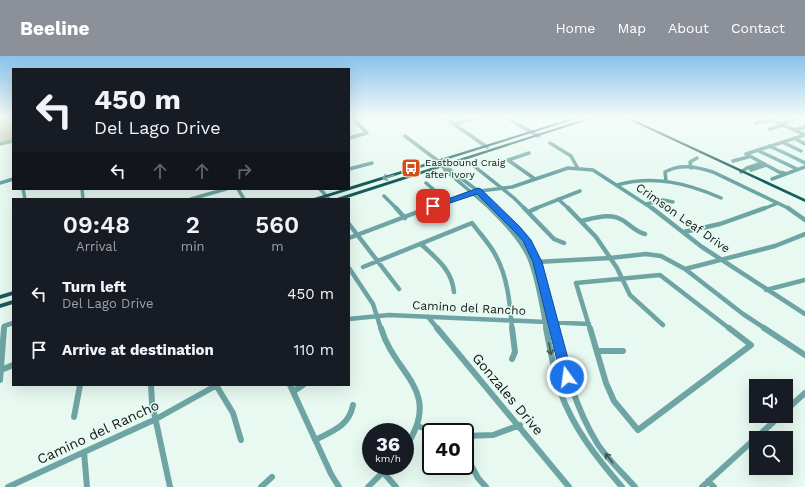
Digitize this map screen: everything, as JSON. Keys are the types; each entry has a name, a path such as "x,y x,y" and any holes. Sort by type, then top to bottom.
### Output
{"main road":[{"path":"328,197 516,138"},
{"path":"342,198 531,138"},
{"path":"670,138 805,198"},
{"path":"672,138 681,143"},
{"path":"743,171 805,202"},
{"path":"0,297 12,293"},
{"path":"0,306 12,302"}],"street":[{"path":"408,138 443,166 445,170 472,192 509,228 526,251 531,263 556,376 568,412 585,442 622,487"},
{"path":"474,138 487,147"},
{"path":"733,161 757,150 794,138"},
{"path":"794,138 805,144"},
{"path":"0,144 12,141"},
{"path":"782,142 803,152"},
{"path":"350,238 472,192 517,186 568,168 577,167 571,156 550,143"},
{"path":"769,146 805,163"},
{"path":"757,150 797,169"},
{"path":"529,153 508,160 535,179"},
{"path":"747,155 784,173"},
{"path":"691,168 690,162 697,158"},
{"path":"350,169 372,163"},
{"path":"743,171 747,168 762,163"},
{"path":"743,171 766,165"},
{"path":"443,166 450,168 478,191 517,229 526,240 538,262 567,377 581,413 598,444 635,487"},
{"path":"474,166 502,188 528,212 554,240 564,243"},
{"name":"Crimson Leaf Drive","path":"577,167 593,170 617,185 646,204 702,247 723,259 766,290 805,314"},
{"path":"666,181 664,174 667,170 677,167 713,172 778,203 795,212 805,220"},
{"path":"772,179 784,173 805,167"},
{"path":"0,182 12,179"},
{"path":"617,185 633,180 666,181 694,186 721,198"},
{"path":"426,182 447,201"},
{"path":"194,198 222,190"},
{"path":"528,212 580,191"},
{"path":"384,196 404,218"},
{"path":"558,199 596,237 610,258 630,295 663,325"},
{"path":"646,204 663,200 673,202"},
{"path":"684,232 728,223 753,215 778,203"},
{"path":"581,221 606,215 616,216 634,230 645,234"},
{"path":"363,267 472,223 485,239 500,266 505,280 515,352 512,359"},
{"path":"350,225 399,289"},
{"path":"685,269 767,249 805,234"},
{"path":"422,244 447,268 453,278 454,292"},
{"path":"531,263 652,254 661,256 685,269 743,314 805,355"},
{"path":"350,271 373,304 386,343 413,383 418,396 419,410 417,426 414,432"},
{"path":"660,275 751,345 638,430 614,401 606,383 576,283 621,279 660,275"},
{"path":"766,290 805,280"},
{"name":"Camino del Rancho","path":"350,319 376,316 428,317 589,324"},
{"name":"Gonzales Drive","path":"428,317 520,425 569,487"},
{"path":"0,380 4,326 12,323"},
{"path":"596,350 623,351"},
{"path":"1,370 12,365"},
{"path":"74,417 80,386"},
{"path":"151,386 152,403 170,487"},
{"name":"Camino del Rancho","path":"8,487 156,420 215,386"},
{"path":"218,386 233,413 241,440"},
{"path":"292,388 314,440 339,487"},
{"path":"793,404 805,393"},
{"path":"314,440 338,428 351,416 353,405"},
{"path":"702,487 772,423"},
{"path":"474,436 486,437 498,435 520,425"},
{"path":"417,426 422,428"},
{"path":"84,452 87,487"},
{"path":"474,472 486,487"},
{"path":"368,487 379,475"},
{"path":"385,475 396,487"},
{"path":"260,487 272,477"},
{"path":"708,481 714,487"}],"green space":[{"path":"0,138 12,138 12,140 0,143"}],"place":[{"name":"Eastbound Craig after Ivory","path":"411,168"}],"route":[{"path":"433,206 478,191 517,229 526,240 538,262 567,377"}]}
